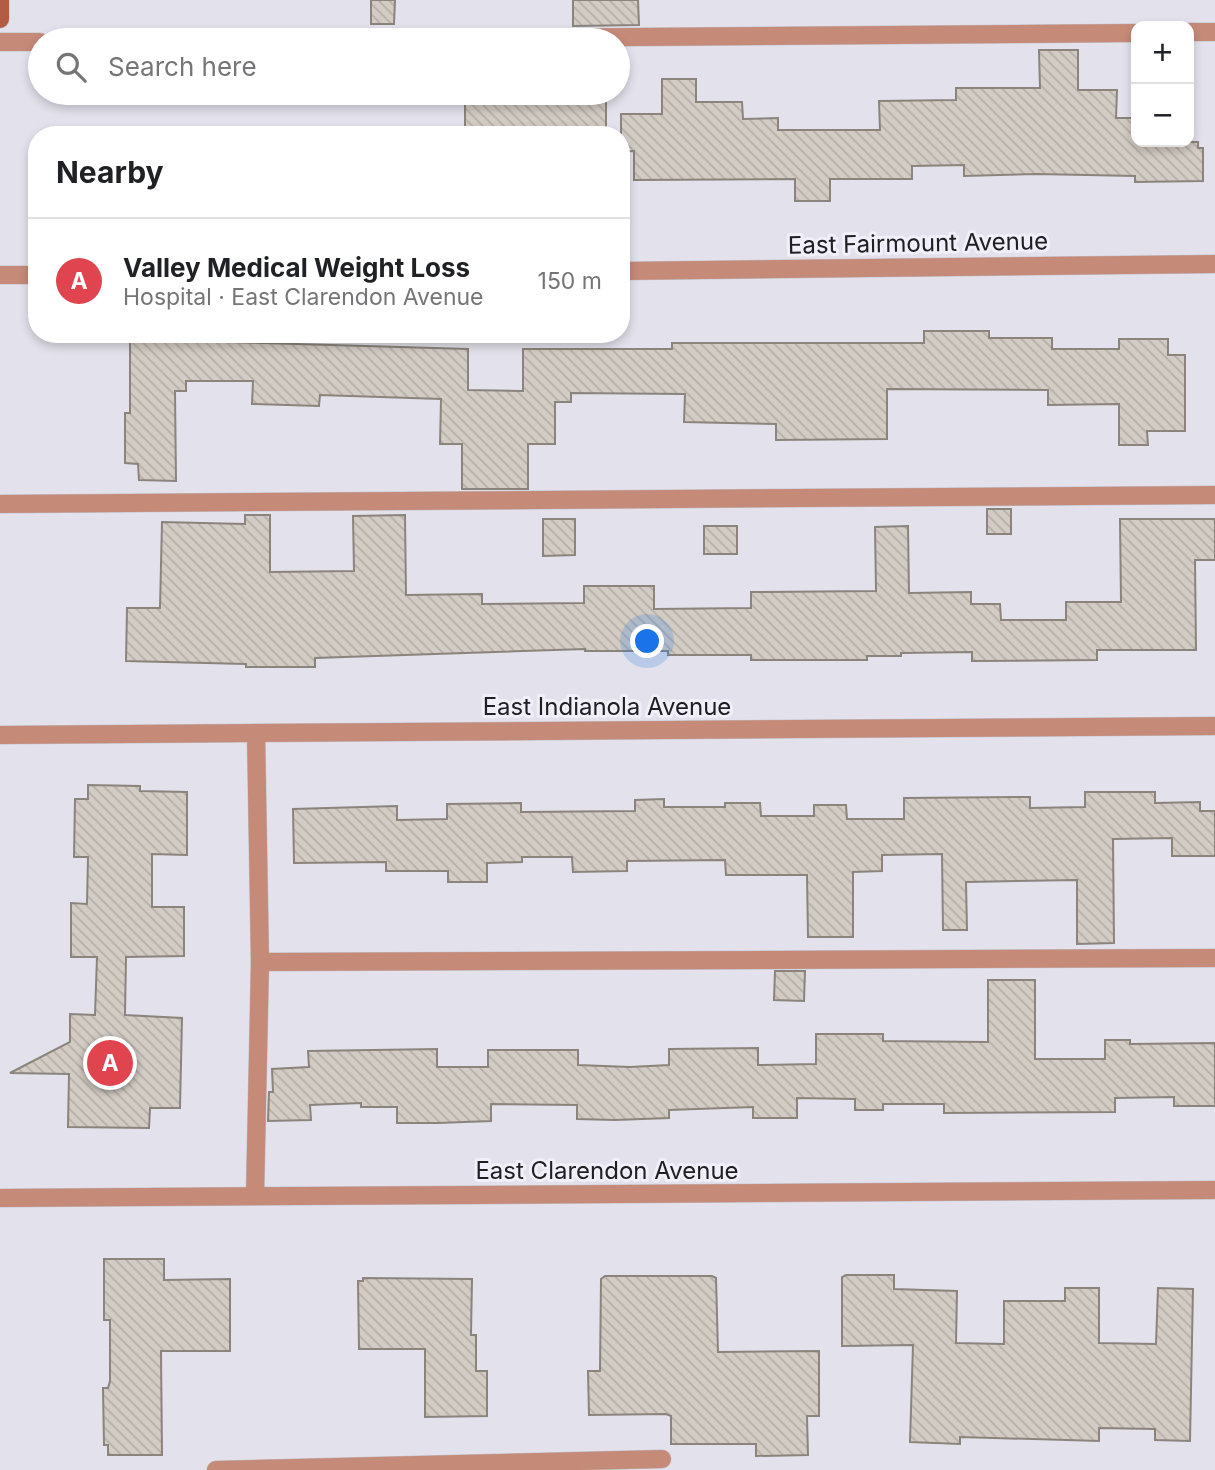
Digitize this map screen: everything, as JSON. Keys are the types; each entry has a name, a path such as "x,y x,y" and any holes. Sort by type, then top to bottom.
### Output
{"main road":[{"path":"0,0 0,19"}],"street":[{"path":"1194,32 1215,32"},
{"path":"630,37 1131,33"},
{"path":"0,42 28,42"},
{"name":"East Fairmount Avenue","path":"630,271 1215,264"},
{"path":"0,275 28,275"},
{"path":"0,504 1215,495"},
{"name":"East Indianola Avenue","path":"0,735 1215,726"},
{"path":"255,1196 260,962 256,733"},
{"path":"260,962 1215,958"},
{"name":"East Clarendon Avenue","path":"0,1198 1215,1190"},
{"path":"216,1470 662,1459"}],"building":[{"path":"371,0 395,0 394,24 371,24"},
{"path":"573,0 638,0 639,25 573,26"},
{"path":"1039,50 1078,50 1078,90 1117,90 1116,118 1131,118 1131,147 1194,147 1194,142 1198,142 1198,148 1203,148 1203,181 1135,182 1135,176 964,176 964,165 912,166 912,179 830,179 830,201 795,201 795,179 634,180 634,151 630,151 630,126 621,126 621,114 662,114 662,79 696,79 696,102 742,102 743,119 778,118 778,130 880,130 879,101 956,100 956,88 1040,88"},
{"path":"465,105 606,105 606,126 465,126"},
{"path":"924,331 989,331 989,338 1052,338 1052,349 1119,349 1119,339 1168,339 1168,355 1185,355 1185,431 1147,431 1148,445 1119,445 1119,404 1048,405 1048,390 887,389 887,439 776,440 776,424 684,422 685,394 571,393 571,402 555,402 555,444 528,444 528,489 462,489 462,444 440,444 441,399 320,395 319,406 252,404 253,381 186,381 186,391 175,391 176,481 139,480 138,464 125,463 125,413 130,413 130,343 261,343 468,349 468,390 523,391 523,349 672,349 672,343 924,343"},
{"path":"987,509 1011,509 1011,534 987,534"},
{"path":"245,515 270,515 270,572 354,571 353,516 405,515 406,595 482,594 482,604 584,603 584,586 654,586 654,609 751,608 751,592 876,591 875,527 908,526 909,593 971,592 971,604 1000,604 1001,620 1066,620 1066,602 1121,602 1120,519 1215,519 1215,560 1195,560 1196,650 1097,650 1097,660 972,661 972,652 901,653 901,656 867,656 867,660 751,660 751,655 668,655 668,651 585,649 315,658 315,667 246,667 246,664 126,661 127,608 160,608 162,522 245,524"},
{"path":"543,519 575,519 575,555 543,556"},
{"path":"704,526 737,526 737,554 704,554"},
{"path":"88,785 140,786 140,791 187,792 187,855 152,854 152,907 184,907 184,956 126,957 125,1015 182,1018 180,1108 150,1108 149,1128 68,1127 69,1074 10,1073 70,1042 70,1014 95,1015 97,957 71,957 71,903 87,904 88,857 74,857 75,799 88,799"},
{"path":"1085,792 1155,792 1155,803 1200,802 1200,811 1215,811 1215,856 1172,856 1172,838 1113,839 1114,943 1077,944 1077,880 966,882 967,930 943,930 942,854 882,855 882,871 853,872 853,937 808,937 807,875 726,875 725,860 627,861 627,871 573,872 572,857 522,857 522,862 487,863 487,882 448,882 448,871 386,871 386,862 294,863 293,809 397,806 397,820 447,819 447,804 521,803 521,812 635,811 635,800 664,799 664,807 725,807 725,803 760,803 761,816 814,816 814,805 846,805 847,819 904,819 904,798 1030,797 1030,808 1085,807"},
{"path":"775,971 805,971 804,1001 774,1000"},
{"path":"988,980 1035,980 1035,1059 1105,1059 1105,1040 1130,1040 1130,1044 1215,1043 1215,1106 1174,1106 1174,1097 1115,1098 1115,1112 944,1113 944,1104 883,1104 883,1110 855,1110 855,1099 797,1098 797,1118 753,1118 753,1107 669,1110 669,1118 615,1120 577,1119 577,1105 491,1104 491,1121 397,1123 397,1107 361,1107 361,1103 310,1105 311,1120 268,1121 269,1092 273,1092 272,1069 309,1067 308,1051 437,1049 437,1067 488,1067 488,1050 578,1050 578,1065 630,1067 669,1065 669,1049 758,1048 758,1065 816,1064 816,1034 883,1034 883,1041 988,1042"},
{"path":"104,1259 164,1259 164,1280 230,1279 230,1351 161,1351 162,1455 108,1455 108,1445 104,1445 103,1388 108,1388 110,1381 110,1320 104,1320"},
{"path":"894,1275 894,1289 957,1291 956,1343 1004,1344 1004,1301 1065,1301 1065,1288 1099,1288 1099,1343 1156,1344 1158,1288 1193,1289 1190,1441 1155,1440 1155,1429 1099,1428 1099,1441 960,1437 960,1444 910,1442 913,1345 842,1346 842,1277"},
{"path":"605,1276 712,1276 716,1278 718,1352 819,1351 819,1416 807,1416 808,1455 756,1456 756,1444 671,1444 671,1416 666,1414 589,1415 588,1371 600,1371 601,1279"},
{"path":"363,1278 472,1279 471,1335 476,1335 476,1371 487,1371 487,1416 425,1417 425,1349 359,1349 358,1281 363,1281"}],"place":[{"name":"Valley Medical Weight Loss","path":"110,1063"}]}
